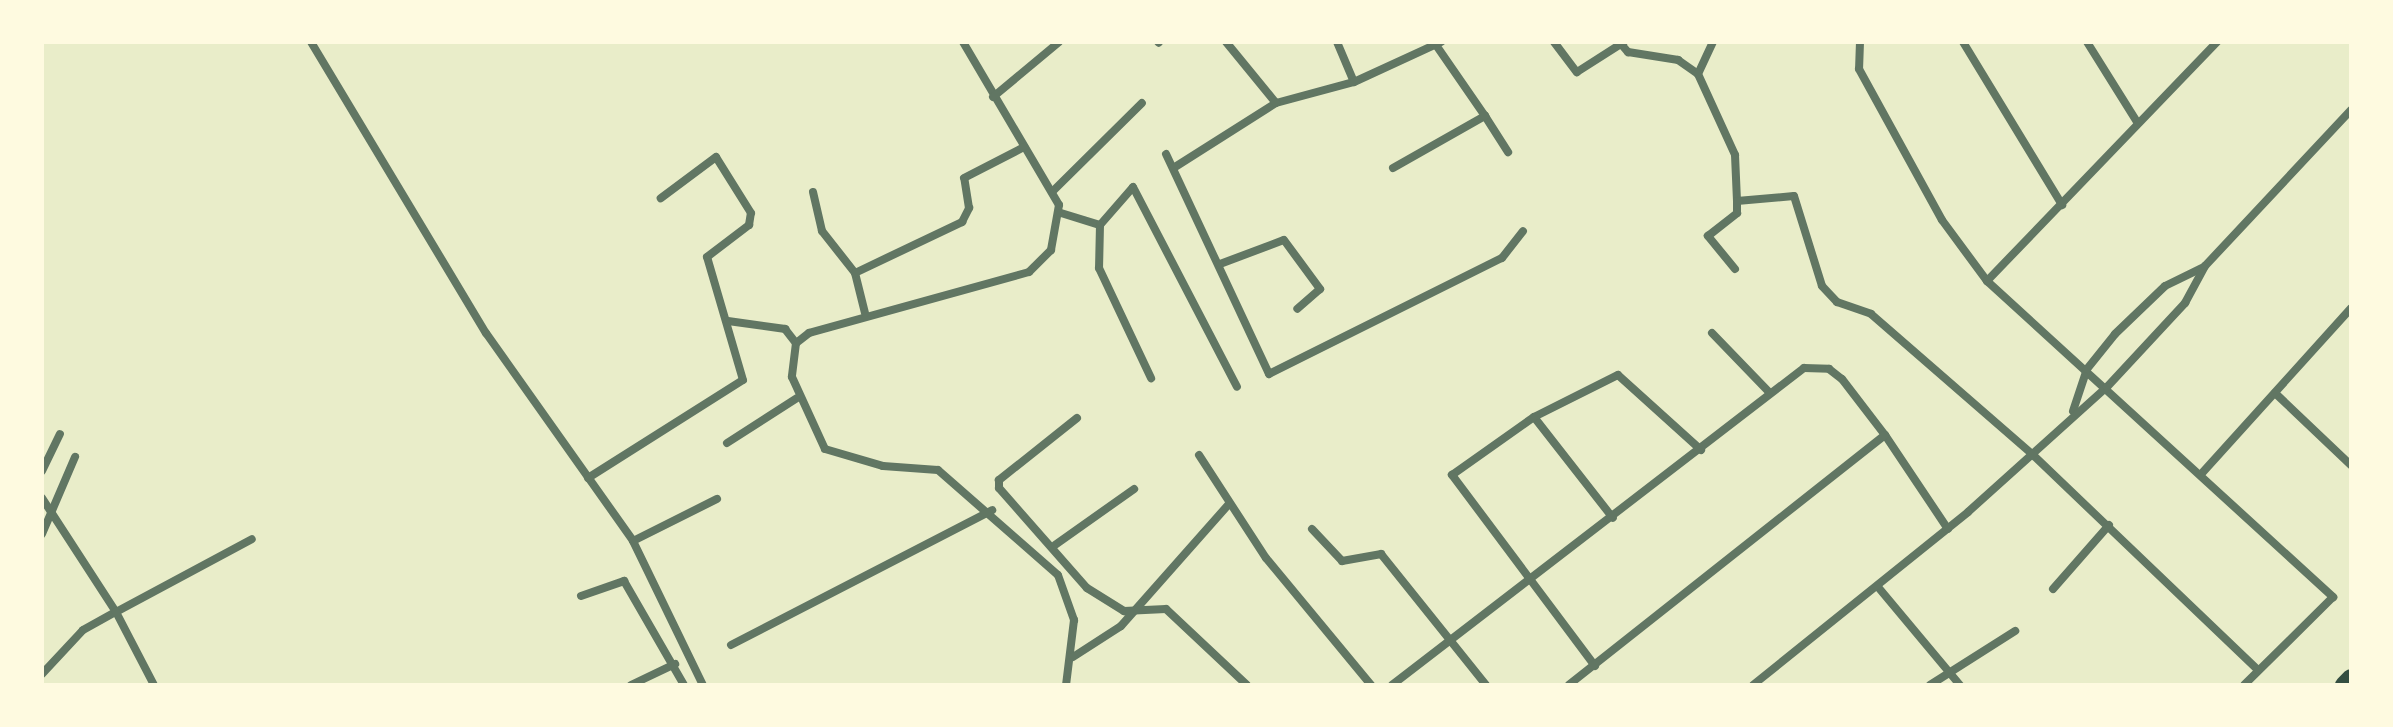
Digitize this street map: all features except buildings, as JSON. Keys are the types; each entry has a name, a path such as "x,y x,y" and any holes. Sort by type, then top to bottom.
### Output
{"highway":[{"path":"2344,685 2351,678"}],"street":[{"path":"311,42 486,333 633,541 703,685"},
{"path":"796,343 865,313 1029,272 1051,250 1061,213 1053,191 993,97 963,42"},
{"path":"993,97 1059,42"},
{"path":"1226,42 1276,103"},
{"path":"1337,42 1354,82"},
{"path":"1554,42 1577,72 1622,43 1628,52 1678,60 1698,74 1735,155 1737,213 1708,236 1735,269"},
{"path":"1698,74 1713,42"},
{"path":"1860,42 1859,69 1942,220 1987,281 2203,472 2334,600 2244,685"},
{"path":"1963,42 2062,205"},
{"path":"2087,42 2137,122"},
{"path":"1987,281 2216,42"},
{"path":"1175,167 1276,103 1354,82 1437,44 1508,152"},
{"path":"1053,191 1142,103"},
{"path":"1753,685 1766,681 1968,512 2033,455 2073,412 2107,387 2185,303 2205,266 2351,110"},
{"path":"1393,168 1485,116"},
{"path":"855,273 962,222 969,208 964,178 1024,147"},
{"path":"1166,154 1196,208 1269,374 1502,258 1523,231"},
{"path":"588,478 740,384 728,321 707,257 749,225 751,213 716,157 661,198"},
{"path":"1151,378 1099,268 1100,225 1133,187 1237,387"},
{"path":"813,192 822,231 855,273 865,313"},
{"path":"1737,201 1794,196 1822,286 1852,312 1871,314 2033,455 2258,670"},
{"path":"1061,213 1100,225"},
{"path":"1220,264 1284,240 1320,289 1297,309"},
{"path":"2073,412 2087,369 2165,286 2205,266"},
{"path":"2203,472 2351,308"},
{"path":"2343,317 2351,324"},
{"path":"728,321 785,329 796,343 797,398 825,449 871,464 938,470 992,510 1058,575 1074,620 1073,657 1066,685"},
{"path":"1712,333 1769,392"},
{"path":"1392,685 1529,583 1701,450 1769,392 1804,368 1829,369 1885,435 1950,527"},
{"path":"1595,666 1529,583 1452,475 1534,417 1622,376 1701,450"},
{"path":"2275,393 2351,465"},
{"path":"727,443 797,398"},
{"path":"1534,417 1613,518"},
{"path":"1077,418 998,482 1055,545 1087,588 1118,609 1166,609 1247,685"},
{"path":"42,471 60,434"},
{"path":"1569,685 1885,435"},
{"path":"1199,455 1229,504 1371,685"},
{"path":"42,534 75,457"},
{"path":"1055,545 1134,489"},
{"path":"42,498 116,612 154,685"},
{"path":"633,541 717,499"},
{"path":"1073,657 1101,644 1229,504"},
{"path":"731,645 992,510"},
{"path":"2053,589 2109,525"},
{"path":"1312,529 1342,561 1378,551 1486,685"},
{"path":"42,674 83,630 252,539"},
{"path":"581,596 624,581 675,664 684,685"},
{"path":"1878,587 1960,685"},
{"path":"1930,685 2015,631"},
{"path":"631,685 675,664"}]}
